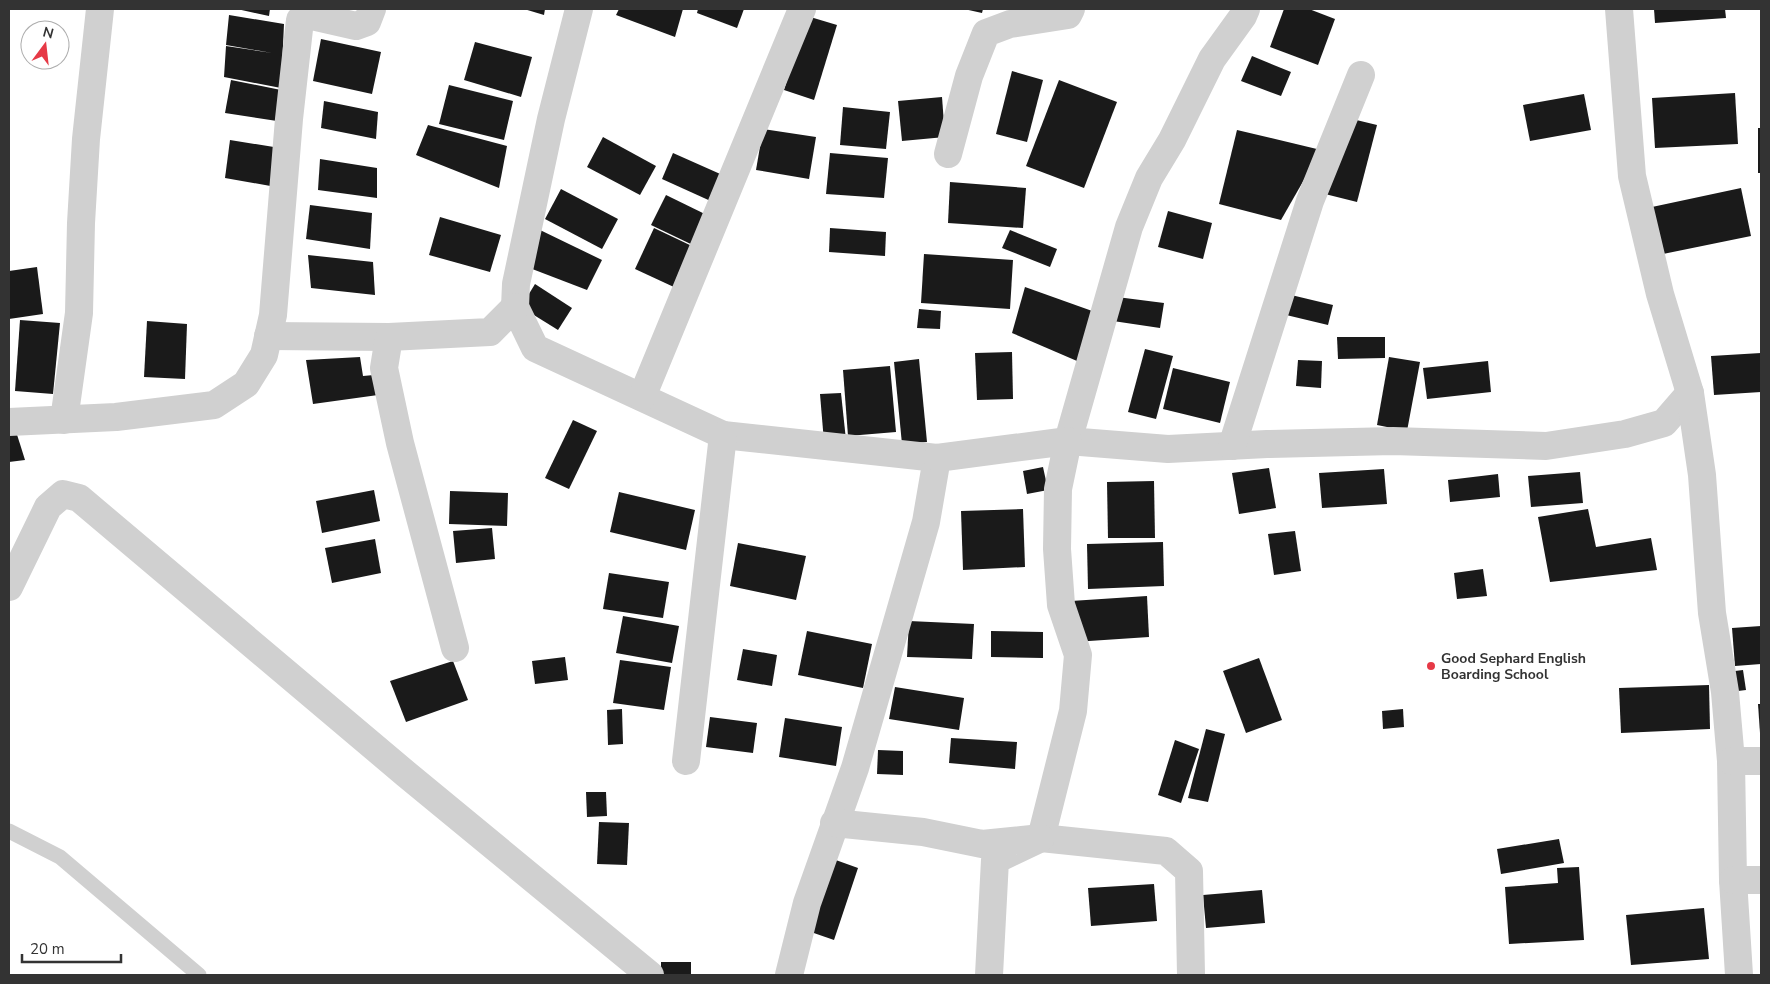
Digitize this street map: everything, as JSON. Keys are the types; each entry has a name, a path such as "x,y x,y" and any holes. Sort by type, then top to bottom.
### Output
{"street":[{"path":"64,420 79,313 85,148 100,9"},
{"path":"9,422 116,417 214,405 246,384 264,355 273,314 289,119 300,20 312,16 356,26 367,22 372,9"},
{"path":"579,9 551,120 516,284 515,307 535,348 723,435 937,458 1068,441 1168,450 1232,446 1393,442 1546,446 1625,434 1664,423 1690,393"},
{"path":"642,397 802,9"},
{"path":"948,154 969,76 986,33 1010,24 1068,16 1071,9"},
{"path":"1041,838 1046,812 1073,711 1078,655 1061,605 1057,549 1058,489 1068,441 1129,227 1149,178 1172,140 1212,59 1246,9"},
{"path":"1619,9 1632,176 1660,294 1690,393 1702,475 1712,613 1725,692 1731,762 1733,880 1739,975"},
{"path":"1232,446 1310,201 1361,75"},
{"path":"268,336 389,337 490,332 515,307"},
{"path":"389,337 384,368 396,424 455,648"},
{"path":"686,761 723,435"},
{"path":"789,975 807,902 855,768 926,522 937,458"},
{"path":"9,587 48,506 64,494 79,498 406,774 650,975"},
{"path":"1731,762 1761,761"},
{"path":"834,823 923,832 982,844 1041,838 1166,851 1189,871 1191,975"},
{"path":"988,975 995,860 1041,838"},
{"path":"1733,880 1761,880"}],"lane":[{"path":"9,831 60,857 199,975"}],"building":[{"path":"237,9 270,9 269,16"},
{"path":"524,9 545,9 544,15"},
{"path":"619,9 683,9 675,37 616,15"},
{"path":"698,9 744,9 737,28 697,13"},
{"path":"964,9 983,9 982,13"},
{"path":"1284,9 1309,9 1335,19 1318,65 1270,47"},
{"path":"1654,9 1725,9 1726,18 1655,23"},
{"path":"229,15 284,24 281,88 224,77 226,46 272,53 226,45"},
{"path":"807,16 837,25 814,100 784,90"},
{"path":"321,39 381,52 372,94 313,81"},
{"path":"475,42 532,57 521,97 464,80"},
{"path":"1252,56 1291,72 1281,96 1241,81"},
{"path":"1012,71 1043,80 1027,142 996,134"},
{"path":"231,80 281,90 277,121 225,113"},
{"path":"1059,80 1117,102 1084,188 1026,166"},
{"path":"449,85 513,101 504,140 439,124"},
{"path":"1735,93 1738,144 1655,148 1652,98"},
{"path":"1584,94 1591,130 1530,141 1523,105"},
{"path":"942,97 945,137 902,141 898,101"},
{"path":"324,101 378,112 376,139 321,128"},
{"path":"843,107 890,112 886,149 840,145"},
{"path":"1344,117 1377,125 1357,202 1325,194"},
{"path":"428,125 507,146 499,188 416,155"},
{"path":"1758,128 1761,128 1761,173 1758,173"},
{"path":"763,129 816,137 809,179 756,170"},
{"path":"1237,130 1321,150 1281,220 1219,204"},
{"path":"603,137 656,166 640,195 587,167"},
{"path":"230,140 280,148 276,187 225,178"},
{"path":"673,153 727,177 715,203 662,179"},
{"path":"830,153 888,158 884,198 826,194"},
{"path":"320,159 377,168 377,198 318,190"},
{"path":"950,182 1026,188 1023,228 948,223"},
{"path":"1741,188 1751,236 1663,254 1652,207"},
{"path":"561,189 618,219 602,249 545,219"},
{"path":"666,195 711,217 697,247 651,225"},
{"path":"310,205 372,213 370,249 306,239"},
{"path":"1168,211 1212,223 1203,259 1158,247"},
{"path":"440,217 501,235 490,272 429,255"},
{"path":"654,228 694,247 676,288 635,269"},
{"path":"830,228 886,232 885,256 829,252"},
{"path":"538,229 602,260 587,290 527,267"},
{"path":"1010,230 1057,249 1050,267 1002,248"},
{"path":"924,254 1013,260 1010,309 921,303"},
{"path":"308,255 373,262 375,295 311,288"},
{"path":"37,267 43,314 9,319 9,271"},
{"path":"535,284 572,308 558,330 521,307"},
{"path":"1025,287 1095,312 1077,361 1012,333"},
{"path":"1287,294 1333,305 1328,325 1282,314"},
{"path":"1117,297 1164,303 1160,328 1113,321"},
{"path":"919,309 941,311 940,329 917,328"},
{"path":"20,320 60,323 53,394 15,391"},
{"path":"147,321 187,324 185,379 144,377"},
{"path":"1337,337 1385,337 1385,358 1338,359"},
{"path":"1145,349 1173,356 1156,419 1128,412"},
{"path":"1012,352 1013,399 977,400 975,353"},
{"path":"1761,353 1761,392 1714,395 1711,356"},
{"path":"360,357 363,376 374,375 378,395 313,404 306,360"},
{"path":"1389,357 1420,362 1407,431 1377,425"},
{"path":"919,359 927,442 902,444 894,362"},
{"path":"1298,360 1322,361 1321,388 1296,386"},
{"path":"1488,361 1491,392 1427,399 1423,368"},
{"path":"890,366 896,432 848,436 843,370"},
{"path":"1173,368 1230,382 1220,423 1163,409"},
{"path":"841,393 846,440 824,442 820,394"},
{"path":"573,420 597,431 569,489 545,478"},
{"path":"9,425 14,425 25,460 9,462"},
{"path":"1043,467 1048,490 1027,494 1023,471"},
{"path":"1269,468 1276,508 1239,514 1232,473"},
{"path":"1384,469 1387,504 1322,508 1319,473"},
{"path":"1580,472 1583,503 1531,507 1528,476"},
{"path":"1498,474 1500,497 1450,502 1448,480"},
{"path":"1154,481 1155,538 1108,538 1107,482"},
{"path":"374,490 380,521 322,533 316,501"},
{"path":"450,491 508,493 507,526 449,524"},
{"path":"619,492 695,510 686,550 610,532"},
{"path":"1023,509 1025,567 963,570 961,511"},
{"path":"1588,509 1596,547 1651,538 1657,570 1550,582 1538,517"},
{"path":"492,528 495,559 456,563 453,531"},
{"path":"1295,531 1301,571 1274,575 1268,534"},
{"path":"375,539 381,573 332,583 325,548"},
{"path":"1163,542 1164,586 1088,589 1087,544"},
{"path":"738,543 806,556 796,600 730,586"},
{"path":"1483,569 1487,596 1457,599 1454,573"},
{"path":"609,573 669,582 663,618 603,609"},
{"path":"1147,596 1149,637 1074,642 1071,601"},
{"path":"623,616 679,626 672,663 616,653"},
{"path":"909,621 974,624 972,659 907,657"},
{"path":"1761,626 1761,664 1735,666 1732,628"},
{"path":"807,631 872,644 863,688 798,675"},
{"path":"991,631 1043,632 1043,658 991,657"},
{"path":"743,649 777,655 772,686 737,680"},
{"path":"565,657 568,680 535,684 532,661"},
{"path":"1259,658 1282,720 1246,733 1223,671"},
{"path":"620,660 671,667 664,710 613,703"},
{"path":"453,661 468,700 406,722 390,681"},
{"path":"1743,670 1746,690 1730,692 1727,672"},
{"path":"1709,685 1710,729 1621,733 1619,688"},
{"path":"895,687 964,698 959,730 889,719"},
{"path":"1758,704 1761,704 1761,733 1760,733"},
{"path":"622,709 623,744 608,745 607,710"},
{"path":"1403,709 1404,727 1383,729 1382,711"},
{"path":"710,717 757,723 753,753 706,747"},
{"path":"785,718 842,727 836,766 779,757"},
{"path":"1206,729 1225,734 1208,802 1188,798"},
{"path":"951,738 1017,742 1015,769 949,763"},
{"path":"1175,740 1199,749 1181,803 1158,795"},
{"path":"878,750 903,751 903,775 877,774"},
{"path":"586,792 606,792 607,816 587,817"},
{"path":"599,822 629,823 627,865 597,864"},
{"path":"1559,839 1564,863 1501,874 1497,849"},
{"path":"833,859 858,868 834,940 808,931"},
{"path":"1579,867 1584,940 1509,944 1505,887 1558,883 1557,868"},
{"path":"1154,884 1157,921 1091,926 1088,888"},
{"path":"1262,890 1265,923 1206,928 1203,895"},
{"path":"1704,908 1709,959 1631,965 1626,915"},
{"path":"661,962 691,962 691,975 661,975"}],"place":[{"name":"Good Sephard English Boarding School","path":"1431,666"}]}
